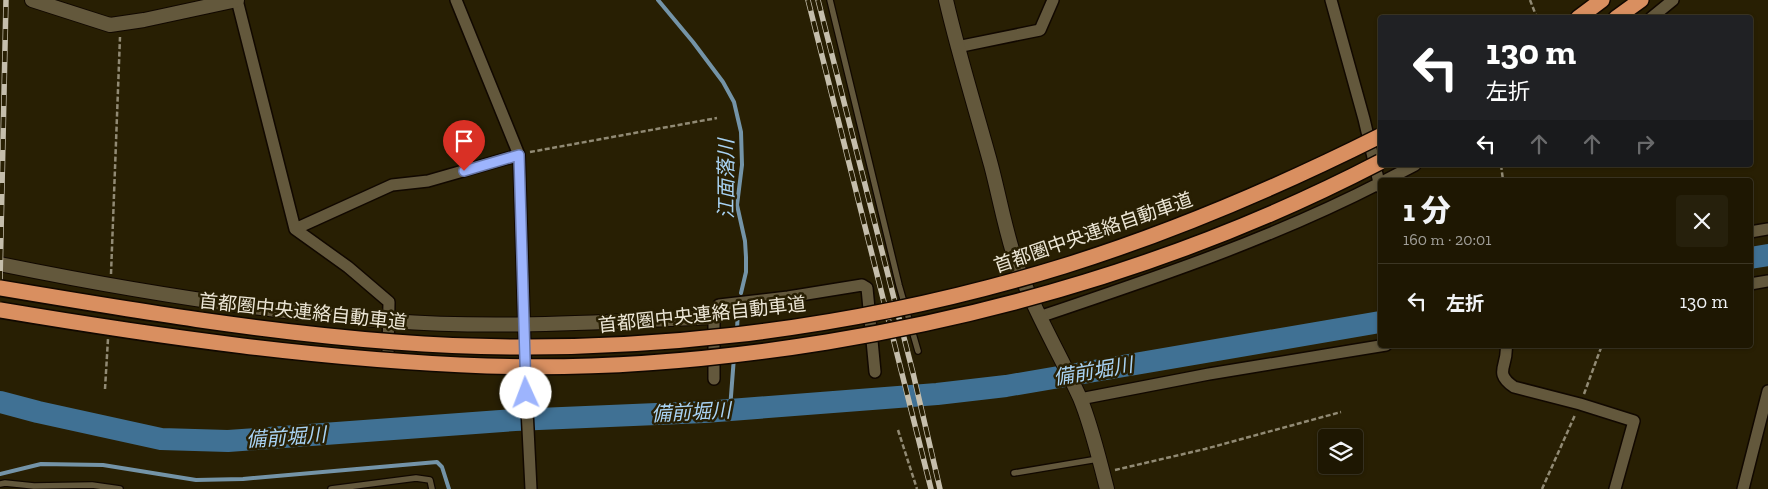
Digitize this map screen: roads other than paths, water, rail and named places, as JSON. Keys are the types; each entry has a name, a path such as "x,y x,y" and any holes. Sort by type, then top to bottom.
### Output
{"highway":[{"path":"1582,15 1602,0"},
{"path":"1620,15 1641,0"},
{"name":"首都圏中央連絡自動車道","path":"0,288 209,322 397,342 493,346 578,346 660,342 722,336 791,327 927,302 992,287 1066,265 1233,205 1320,166 1378,137"},
{"path":"0,310 207,342 396,361 490,366 584,366 662,362 735,355 844,339 930,323 998,308 1060,290 1137,266 1263,219 1331,188 1378,163"}],"street":[{"path":"32,0 61,4 110,25 237,0 295,229 348,267 389,302 388,354"},
{"path":"456,0 519,155 526,393 531,489"},
{"path":"946,0 1015,258 1039,317 1059,352 1079,398 1107,489"},
{"path":"957,46 1040,30 1053,0"},
{"path":"1331,0 1379,178"},
{"path":"1655,15 1673,0"},
{"path":"295,229 392,185 428,181 519,155"},
{"path":"1392,178 1411,167"},
{"path":"1039,317 1199,262 1293,224 1378,185"},
{"path":"1753,232 1768,229"},
{"path":"0,264 110,286 246,306 389,321 524,324 714,317"},
{"path":"1753,284 1768,281"},
{"path":"714,379 714,317 719,305 788,298 862,285 867,288 875,372"},
{"path":"1079,398 1209,374 1378,346"},
{"path":"1506,348 1505,364 1502,368 1502,376 1505,381 1514,386 1634,420 1615,489"},
{"path":"1743,489 1768,391"}],"lane":[{"path":"830,0 899,285 918,350"},
{"path":"1014,473 1099,459"},
{"path":"332,489 416,478 430,480 432,489"},
{"path":"0,484 34,486 92,485 120,489"}],"waterway":[{"name":"江面落川","path":"658,0 723,82 734,102 741,132 742,165 737,205 745,241 746,257 746,272 741,293"},
{"name":"備前堀川","path":"1753,258 1768,255"},
{"name":"江面落川","path":"737,331 738,308"},
{"name":"備前堀川","path":"0,402 161,439 228,441 515,420 704,412 937,394 1006,386 1378,322"},
{"name":"江面落川","path":"730,409 734,357"},
{"path":"0,474 41,464 103,465 196,480 243,479 437,462 442,467 449,489"}],"railway":[{"path":"0,282 6,0"},
{"path":"808,0 931,489"},
{"path":"818,0 913,373 940,489"}]}
